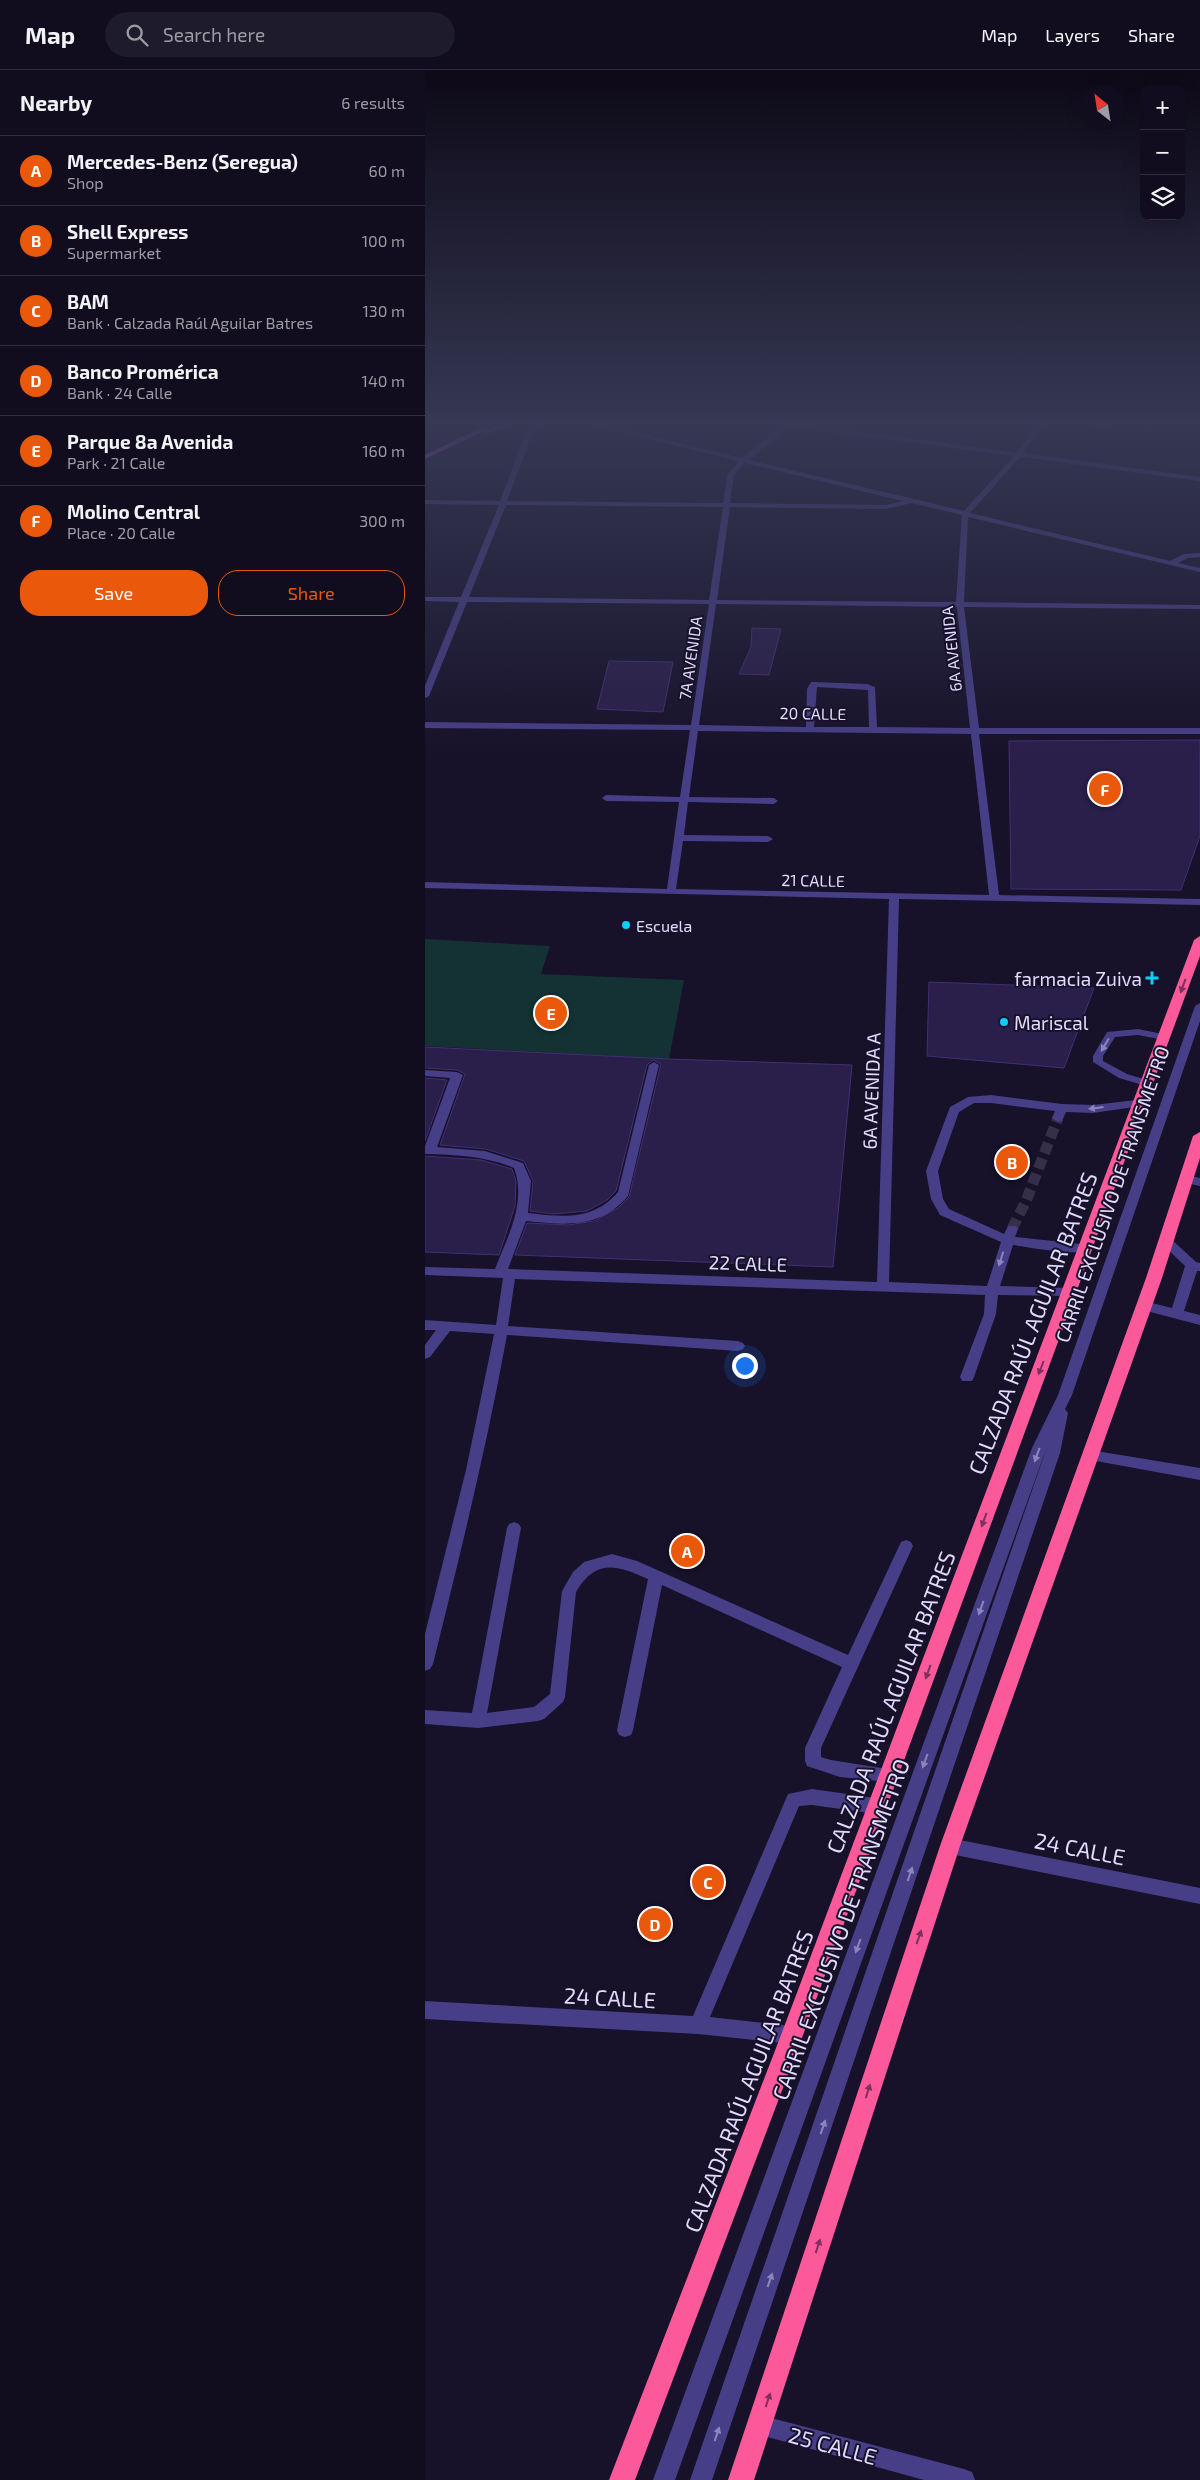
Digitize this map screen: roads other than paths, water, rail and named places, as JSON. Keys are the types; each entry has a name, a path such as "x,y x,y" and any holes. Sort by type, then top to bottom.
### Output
{"highway":[{"name":"CALZADA RAÚL AGUILAR BATRES","path":"622,2480 792,2035 1200,940"},
{"path":"741,2480 950,1846 1166,1241 1193,1180 1200,1136"}],"street":[{"path":"425,696 490,536"},
{"name":"7A AVENIDA","path":"671,892 722,536"},
{"name":"6A AVENIDA","path":"964,536 960,603 993,898"},
{"path":"1059,536 1200,570"},
{"path":"1171,563 1187,556 1200,555"},
{"path":"425,599 960,603 1200,607"},
{"path":"810,728 811,689 814,684 867,686 872,690 873,729"},
{"name":"20 CALLE","path":"425,724 974,731 1200,731"},
{"path":"606,798 773,801"},
{"path":"680,838 768,839"},
{"name":"21 CALLE","path":"425,885 671,892 1200,902"},
{"name":"6A AVENIDA A","path":"883,1287 894,896"},
{"name":"CARRIL EXCLUSIVO DE TRANSMETRO","path":"663,2480 1036,1458 1065,1395 1200,1006"},
{"path":"1143,1093 1123,1076 1098,1062 1098,1056 1111,1034 1138,1032 1164,1038"},
{"path":"522,1216 583,1220 616,1205 624,1193 654,1065"},
{"path":"425,1073 457,1075 428,1150 449,1150 495,1157 519,1166 525,1180 522,1216 505,1273 502,1330 460,1523 425,1664"},
{"path":"1086,1248 1049,1246 944,1212 937,1199 933,1170 954,1110 972,1100 991,1099 1060,1113 1093,1109 1143,1093"},
{"path":"967,1377 990,1314 992,1290 1009,1234"},
{"path":"1166,1241 1196,1266 1177,1314"},
{"name":"22 CALLE","path":"425,1271 1069,1293"},
{"path":"1144,1306 1200,1320"},
{"path":"425,1325 738,1346"},
{"path":"425,1354 447,1326"},
{"name":"CARRIL EXCLUSIVO DE TRANSMETRO","path":"701,2480 1053,1453 1065,1395"},
{"path":"1090,1456 1200,1474"},
{"path":"478,1720 514,1528"},
{"path":"888,1775 849,1772 824,1766 813,1761 813,1748 906,1546"},
{"path":"425,1717 478,1720 538,1714 557,1696 569,1591 578,1576 589,1566 612,1560 632,1565 851,1664"},
{"path":"625,1730 656,1576"},
{"path":"697,2025 795,1799 812,1797 876,1806"},
{"name":"24 CALLE","path":"950,1846 1200,1896"},
{"name":"24 CALLE","path":"425,2010 697,2025 792,2035"},
{"name":"25 CALLE","path":"760,2425 964,2480"}],"tunnel":[{"path":"1012,1229 1026,1201 1058,1118"}],"place":[{"name":"Molino Central","path":"1105,789"},
{"name":"Escuela","path":"626,925"},
{"name":"farmacia Zuiva","path":"1152,978"},
{"name":"Parque 8a Avenida","path":"551,1013"},
{"name":"Mariscal","path":"1004,1022"},
{"name":"Shell Express","path":"1012,1162"},
{"name":"Mercedes-Benz (Seregua)","path":"687,1551"},
{"name":"BAM","path":"708,1882"},
{"name":"Banco Promérica","path":"655,1924"}]}
